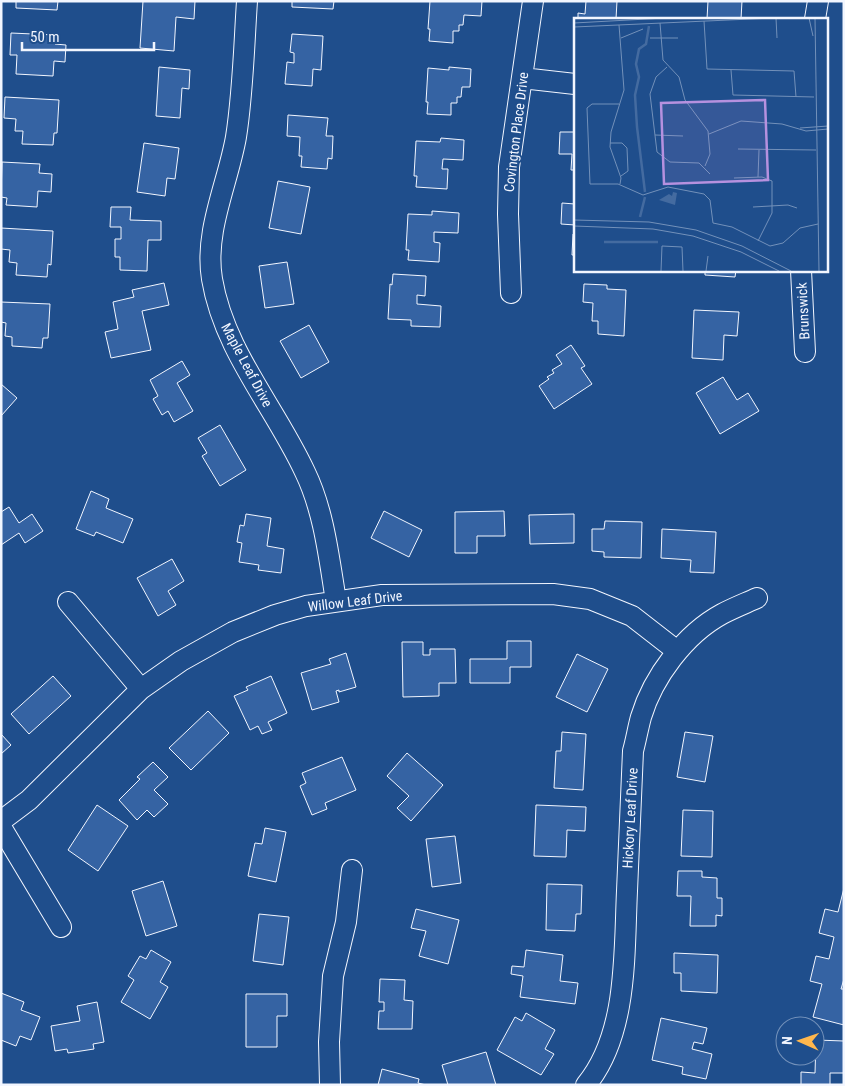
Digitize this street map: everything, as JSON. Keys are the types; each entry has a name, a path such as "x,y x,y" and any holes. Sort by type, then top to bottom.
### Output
{"street":[{"name":"Maple Leaf Drive","path":"247,1 236,135 213,236 211,254 212,277 219,310 232,342 294,448 307,474 316,500 323,530 336,601"},
{"name":"Covington Place Drive","path":"510,293 509,167 533,1"},
{"path":"815,18 818,1"},
{"path":"522,78 574,84"},
{"name":"Brunswick","path":"801,271 805,352"},
{"name":"Willow Leaf Drive","path":"1,822 28,800 141,690 181,661 233,632 275,615 306,606 382,595 553,594 590,599 632,616 677,651"},
{"name":"Hickory Leaf Drive","path":"594,1082 616,1019 622,981 633,751 641,716 656,684 677,651 698,631 722,614 757,598"},
{"path":"68,602 141,690"},
{"path":"1,827 61,927"},
{"path":"330,1085 329,1042 333,976 346,922 352,870"}],"building":[{"path":"16,1 58,1 57,10 16,8"},
{"path":"143,1 195,1 194,19 176,17 174,51 140,48"},
{"path":"292,1 334,1 333,9 292,7"},
{"path":"430,1 482,1 481,16 464,15 463,25 459,25 459,31 453,31 453,43 429,41"},
{"path":"586,1 617,1 616,18 578,18 578,13 585,14"},
{"path":"708,1 742,1 741,18 707,18"},
{"path":"11,33 55,35 55,44 66,45 65,62 54,61 53,76 16,74 17,55 10,55"},
{"path":"292,34 323,36 321,70 313,69 312,86 285,84 287,62 294,63 294,53 290,52"},
{"path":"159,67 190,70 189,89 182,88 180,118 156,116"},
{"path":"449,67 471,69 470,87 462,87 461,97 457,97 457,103 451,103 451,115 427,114 428,68 449,70"},
{"path":"5,97 59,100 57,133 54,133 53,145 22,144 23,131 15,131 16,119 4,118"},
{"path":"288,115 328,118 326,136 333,136 332,159 328,158 327,169 301,167 302,156 299,156 300,137 287,136"},
{"path":"560,132 574,132 574,170 571,170 572,154 559,154"},
{"path":"441,138 464,140 463,160 443,159 442,169 448,169 447,189 416,187 417,176 414,176 416,141 440,142"},
{"path":"144,143 179,148 175,179 167,178 165,196 137,192"},
{"path":"2,162 40,164 39,173 52,174 51,192 38,191 37,207 6,205 7,198 1,197"},
{"path":"278,181 310,187 301,234 269,228"},
{"path":"562,203 574,204 574,225 561,224"},
{"path":"111,207 131,207 130,220 161,221 161,240 148,240 147,271 120,270 120,257 115,257 115,239 121,239 121,227 110,227"},
{"path":"432,211 459,213 458,233 434,232 434,242 440,243 439,262 408,260 409,250 406,250 408,214 432,215"},
{"path":"1,228 53,231 51,265 48,264 47,277 16,275 17,263 9,262 10,250 1,249"},
{"path":"573,234 574,255 572,255"},
{"path":"287,262 294,304 265,308 259,266"},
{"path":"705,271 736,271 735,277 705,275"},
{"path":"393,274 426,276 425,296 417,295 417,304 441,306 440,327 411,326 411,320 388,319 390,284 392,285"},
{"path":"164,283 169,305 142,311 151,350 111,358 105,332 118,329 113,302 134,297 132,290"},
{"path":"584,284 607,285 607,289 626,290 624,336 598,334 598,321 592,321 593,303 583,302"},
{"path":"1,302 50,304 48,338 43,338 42,348 12,346 12,337 5,336 6,323 1,322"},
{"path":"694,310 739,312 737,336 724,335 723,360 692,358"},
{"path":"309,325 329,362 301,378 280,341"},
{"path":"571,345 585,366 581,368 592,384 554,409 539,386 549,379 547,377 554,373 552,370 562,364 556,355"},
{"path":"182,361 190,375 177,383 193,411 174,422 168,411 162,415 153,399 158,396 150,380"},
{"path":"723,377 737,400 748,393 759,411 720,434 696,393"},
{"path":"1,384 17,398 1,416"},
{"path":"220,425 246,470 220,486 202,456 207,453 198,438"},
{"path":"91,491 109,499 106,508 133,519 123,543 96,532 94,536 76,529"},
{"path":"9,507 19,523 32,514 43,531 25,543 19,533 1,545 1,512"},
{"path":"384,511 422,530 409,557 371,538"},
{"path":"504,511 505,536 477,536 477,553 455,553 455,512"},
{"path":"246,514 271,518 267,546 284,549 281,573 258,570 259,565 239,562 242,543 237,542 240,525 244,526"},
{"path":"574,514 574,543 530,544 529,515"},
{"path":"605,521 642,522 641,558 604,557 604,552 592,551 592,529 604,529"},
{"path":"662,529 716,532 714,573 690,572 691,560 661,558"},
{"path":"172,559 184,581 168,591 176,605 158,616 137,578"},
{"path":"507,641 531,641 531,667 510,667 510,683 470,683 470,659 507,659"},
{"path":"402,642 423,642 423,655 430,655 430,649 455,649 456,683 439,683 439,696 403,697"},
{"path":"346,653 356,687 339,692 339,690 336,691 339,702 312,710 301,673 331,664 329,659"},
{"path":"577,654 608,669 587,712 556,697"},
{"path":"53,676 71,696 29,734 11,714"},
{"path":"271,676 287,713 268,722 272,730 262,734 258,726 250,730 234,696 248,690 246,687"},
{"path":"208,711 229,733 191,770 169,748"},
{"path":"562,732 586,734 583,790 554,788 556,751 561,751"},
{"path":"685,732 713,736 705,782 677,777"},
{"path":"1,734 11,745 1,754"},
{"path":"407,753 443,785 411,821 397,808 409,796 387,776"},
{"path":"342,757 356,790 325,803 327,809 312,815 300,786 306,783 302,773"},
{"path":"153,762 168,777 154,790 168,804 154,817 147,810 137,820 119,800 140,779 137,777"},
{"path":"97,805 128,826 98,871 68,850"},
{"path":"536,805 586,807 585,831 567,830 566,857 534,856"},
{"path":"683,810 713,811 712,857 681,856"},
{"path":"265,828 286,832 276,882 248,876 255,843 262,844"},
{"path":"455,836 461,883 432,887 426,839"},
{"path":"678,871 702,871 702,877 717,878 717,898 722,898 722,916 716,915 716,926 690,926 691,896 677,896"},
{"path":"163,881 177,926 146,936 132,891"},
{"path":"547,884 582,885 581,914 576,914 575,931 546,930"},
{"path":"844,888 844,979 841,989 844,989 844,1025 825,1020 825,1016 813,1016 822,984 810,981 816,956 829,959 834,937 819,933 825,909 838,912"},
{"path":"416,909 459,920 448,964 419,956 426,931 411,928"},
{"path":"259,914 289,917 283,965 253,961"},
{"path":"151,950 171,962 160,982 168,987 150,1019 121,1002 134,980 128,976 140,956 146,959"},
{"path":"526,950 563,955 560,981 578,983 575,1004 520,997 523,976 511,974 512,966 524,967"},
{"path":"674,953 718,955 717,993 681,991 681,973 674,973"},
{"path":"380,979 405,980 404,1000 413,1001 412,1029 378,1029 379,1011 384,1011 384,1002 379,1002"},
{"path":"1,993 24,1002 21,1010 40,1017 31,1040 20,1036 16,1046 1,1040"},
{"path":"246,994 287,994 287,1016 277,1016 277,1047 246,1047"},
{"path":"97,1002 104,1042 93,1044 94,1049 68,1053 67,1049 55,1051 51,1026 80,1021 77,1006"},
{"path":"526,1013 555,1030 545,1049 554,1054 541,1075 497,1050 515,1017 522,1021"},
{"path":"661,1018 707,1028 703,1044 694,1042 692,1049 712,1054 706,1079 682,1074 683,1067 652,1060"},
{"path":"825,1040 844,1041 844,1073 830,1073 830,1085 801,1085 801,1072 815,1073 815,1066 825,1066"},
{"path":"486,1052 496,1085 448,1085 442,1065"},
{"path":"382,1069 419,1079 418,1083 426,1085 378,1085"}]}
